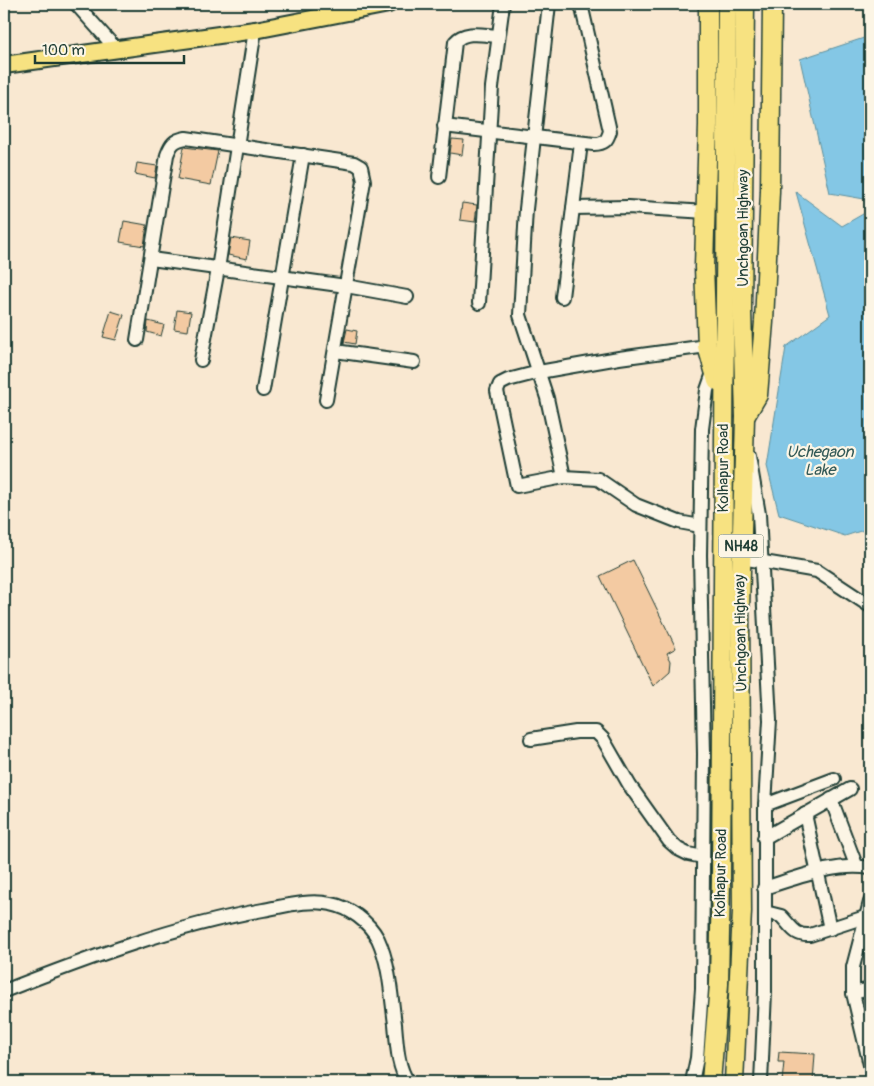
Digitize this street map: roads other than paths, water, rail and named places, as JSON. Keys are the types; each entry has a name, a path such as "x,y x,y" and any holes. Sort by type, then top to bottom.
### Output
{"highway":[{"path":"708,4 708,125 704,267 707,346 723,401"},
{"path":"745,417 758,395 764,322 770,191 772,4"},
{"name":"Unchgoan Highway","path":"734,1082 742,911 741,558 745,439 742,310 745,7"},
{"name":"Kolhapur Road","path":"711,1082 719,984 721,880 727,10"}],"main road":[{"path":"4,65 118,51 254,30 389,4"}],"street":[{"path":"76,4 118,51"},
{"path":"478,304 498,36 503,4"},
{"path":"549,4 536,136 526,209 520,315 539,372 564,477"},
{"path":"444,126 602,144 608,139 610,131 582,4"},
{"path":"201,360 218,269 254,30"},
{"path":"439,177 455,42 460,36 468,34 498,36"},
{"path":"137,340 170,146 176,140 186,138 354,163 361,167 364,181 326,400"},
{"path":"562,297 581,142"},
{"path":"263,390 303,155"},
{"path":"573,208 628,207 706,212"},
{"path":"151,259 346,286 407,297"},
{"path":"700,526 679,522 636,506 598,478 564,477 517,486 497,391 500,384 508,380 539,372 618,358 707,346"},
{"path":"335,351 414,362"},
{"path":"692,1082 697,1058 702,989 704,754 700,526 702,429 707,390 714,370"},
{"path":"745,439 760,514 770,720 764,838 765,992 761,1082"},
{"path":"741,558 817,571 870,606"},
{"path":"531,739 576,732 596,732 603,739 630,786 670,841 678,849 688,854 702,857"},
{"path":"765,805 834,779"},
{"path":"764,838 850,789"},
{"path":"831,799 856,865"},
{"path":"805,814 816,873 830,929"},
{"path":"764,888 816,873 856,865 870,868"},
{"path":"870,902 853,967 853,993 869,1048 870,1065"},
{"path":"4,991 116,949 199,924 302,903 332,904 361,917 377,938 387,969 397,1050 403,1075 408,1082"},
{"path":"764,912 781,916 790,929 802,936 865,917"},
{"path":"853,993 870,989"}],"water":[{"path":"870,36 870,200 830,193 800,59"},
{"name":"Uchegaon Lake","path":"796,192 842,226 870,210 870,528 845,536 779,514 767,466 786,347 830,315"}]}
